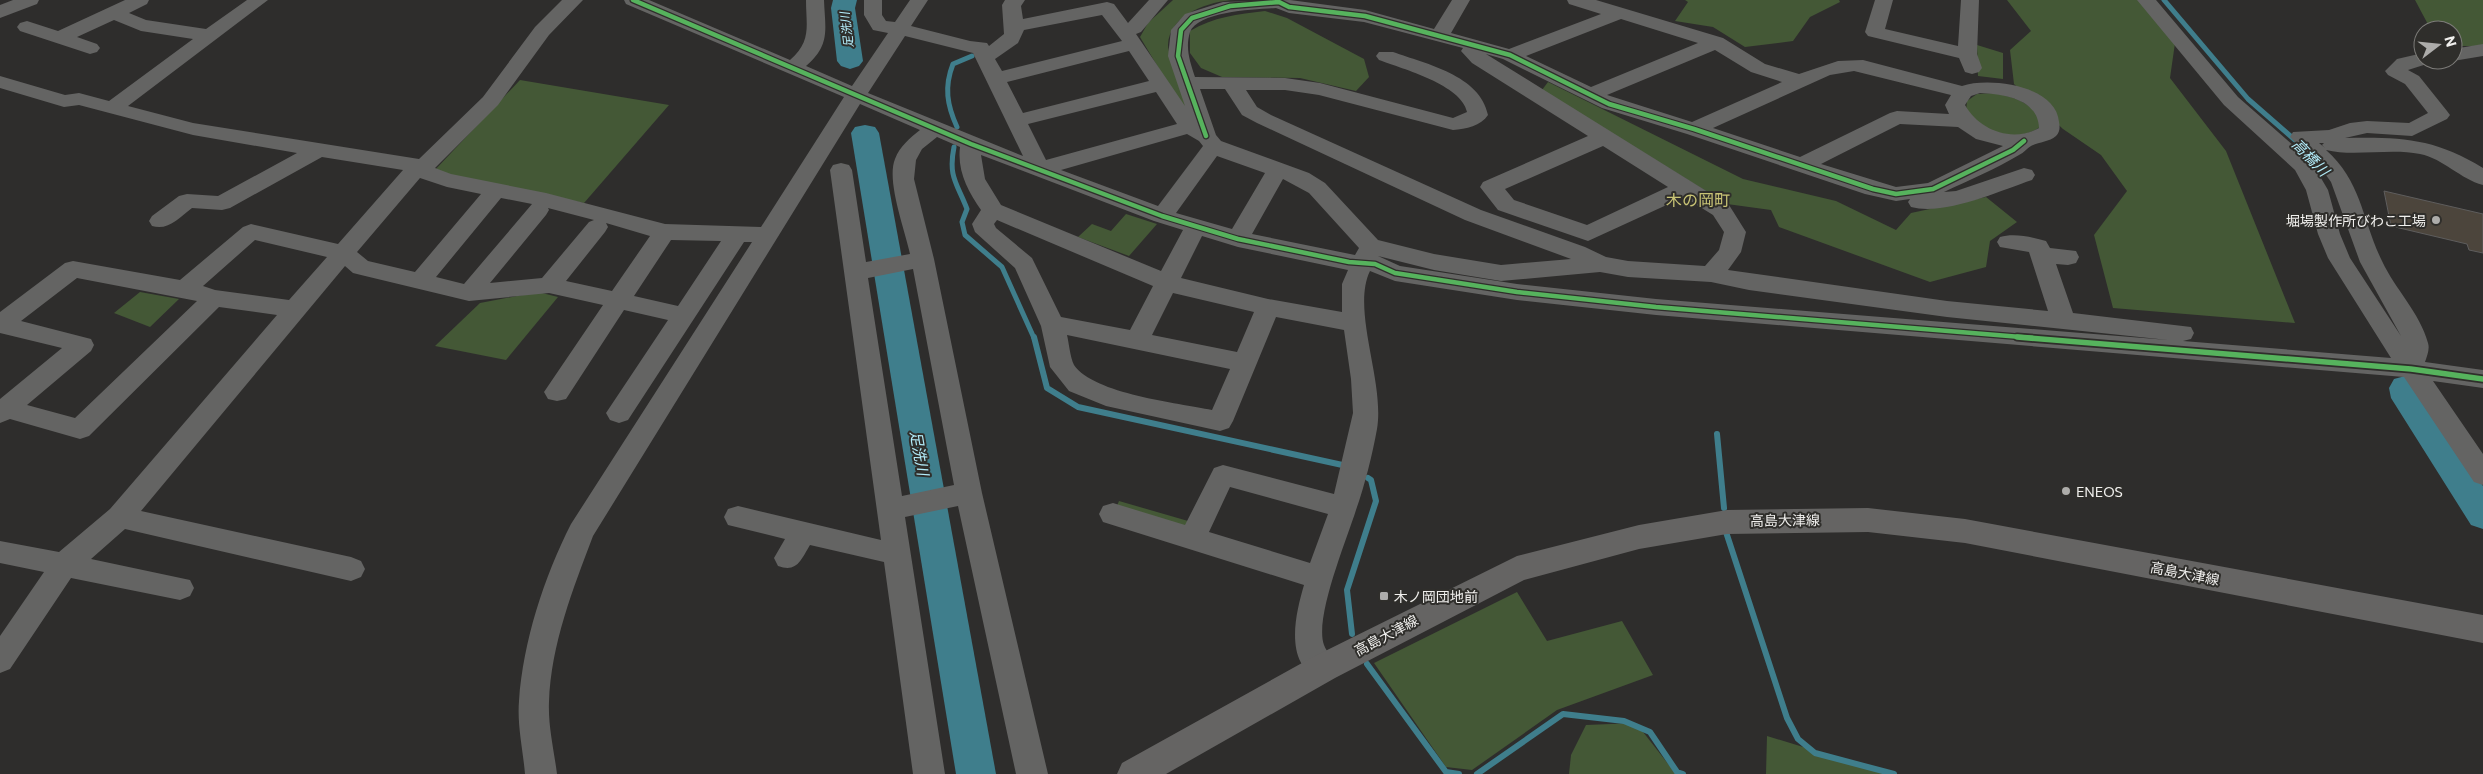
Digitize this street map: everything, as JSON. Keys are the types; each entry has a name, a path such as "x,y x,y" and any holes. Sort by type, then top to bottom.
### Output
{"main road":[{"name":"高島大津線","path":"1134,774 1323,668 1517,569 1639,537 1727,522 1758,520 1868,520 1965,531 2483,629"}],"street":[{"path":"0,12 30,0"},
{"path":"60,38 140,0"},
{"path":"113,107 259,0"},
{"path":"0,660 64,565 120,517 295,308 413,173 424,166 500,90 539,33 555,15 574,0"},
{"path":"633,0 971,144 1195,228 1349,262 1367,254 1501,273 1600,264"},
{"path":"793,67 809,54 819,31 816,0"},
{"path":"873,0 873,15 880,26 900,29 970,47 980,47 1040,169"},
{"path":"542,774 534,703 540,660 552,604 581,532 770,235 856,95 919,0"},
{"path":"985,58 1006,44 1014,36 1016,26 1011,5 1016,0"},
{"path":"1130,38 1134,28 1159,0"},
{"path":"1440,35 1461,0"},
{"path":"1576,0 1716,42 1758,68 1800,80"},
{"path":"1884,0 1875,32 1967,54"},
{"path":"1970,0 1967,54 1971,89"},
{"path":"2146,0 2231,101 2304,166 2317,190 2328,234 2339,258 2483,476"},
{"path":"1162,216 1203,136 1190,83 1178,56 1181,30 1192,18 1230,6 1279,1 1289,7 1365,16 1440,35 1465,45 1510,56 1609,104 1694,129 1896,194 1911,201 1927,203 1958,198 2024,175"},
{"path":"1016,26 1105,4 1162,84 1203,136 1228,153 1301,178 1317,188 1375,264 1395,273 1517,292 1656,307 2411,369 2483,379"},
{"path":"114,13 141,25 211,36"},
{"path":"1510,56 1620,13"},
{"path":"27,27 90,48"},
{"path":"995,79 1130,38"},
{"path":"1589,95 1716,42"},
{"path":"1465,45 1479,60 1720,210 1735,232 1730,252 1711,274"},
{"path":"2463,53 2483,50"},
{"path":"1190,83 1285,84 1320,89 1453,124 1463,123 1478,115 1479,109 1474,98 1463,88 1386,56"},
{"path":"2411,369 2417,346 2411,329 2371,262 2342,182 2331,166 2300,137 2332,136 2350,129 2366,127 2412,130 2440,115 2412,80 2395,70 2404,63 2413,61"},
{"path":"1694,129 1800,80 1831,67 1847,64 1971,89 1996,87 2015,91 2032,99 2045,110 2051,121 2049,131 2039,138 2024,141 2002,140 1981,132 1964,121 1955,105 1971,89"},
{"path":"0,82 64,101 79,99 193,129 424,166"},
{"path":"1017,122 1162,84"},
{"path":"1232,84 1249,111 1264,120 1473,215 1577,252 1600,264 1628,270 1711,274 1749,282 1947,309 2313,347 2323,362"},
{"path":"1802,165 1897,117 1964,121"},
{"path":"936,128 914,145 905,160 903,180 917,260 966,494 1032,774"},
{"path":"1040,169 1203,136"},
{"path":"1605,137 1491,187 1506,205 1588,233 1686,188"},
{"path":"1896,194 1933,190 2013,150 2024,141"},
{"path":"971,144 970,169 983,198 993,210 1167,283 1268,308 1353,323"},
{"path":"2283,146 2396,144 2447,156 2483,178"},
{"path":"160,221 186,201 222,203 318,150"},
{"path":"424,166 427,173 447,180 546,200 665,232 770,235"},
{"path":"841,170 860,271 893,509 896,548 929,774"},
{"path":"1238,239 1277,170"},
{"path":"420,281 491,196"},
{"path":"469,293 538,210"},
{"path":"993,210 983,224 986,232 1024,264 1052,326 1062,367 1078,384 1106,397 1220,421 1268,308"},
{"path":"549,285 597,227"},
{"path":"1137,340 1195,228"},
{"path":"185,290 251,232 343,253 361,267 469,293 549,285 682,315"},
{"path":"619,413 682,315 737,235"},
{"path":"557,392 661,237"},
{"path":"2008,242 2038,246 2063,320"},
{"path":"1323,668 1310,648 1309,627 1320,578 1343,507 1365,426 1366,410 1353,323 1352,287 1356,273 1367,254"},
{"path":"2041,255 2068,257"},
{"path":"860,271 917,260"},
{"path":"3,318 73,269 185,290 214,298 295,308"},
{"path":"1352,287 1372,276 1395,273"},
{"path":"2,411 80,429 214,298"},
{"path":"2,411 82,346 3,318"},
{"path":"1052,326 1067,326 1244,363"},
{"path":"1192,538 1223,475 1343,507"},
{"path":"893,509 966,494"},
{"path":"1113,514 1320,578"},
{"path":"120,517 351,569"},
{"path":"738,517 881,551 896,548"},
{"path":"788,558 804,532"},
{"path":"0,552 180,588"}],"green space":[{"path":"1173,0 1235,0 1214,3 1192,11 1175,25 1170,34 1169,50 1190,107 1185,112 1140,37 1148,23"},
{"path":"1685,0 1839,0 1840,2 1810,17 1793,41 1745,47 1713,27 1675,21 1688,2"},
{"path":"2007,0 2140,0 2175,43 2170,78 2226,151 2295,323 2113,308 2094,235 2127,191 2101,155 2063,129 2014,84 2010,50 2031,31"},
{"path":"2415,0 2483,0 2483,46 2463,46 2463,20 2426,20"},
{"path":"1265,11 1287,18 1364,59 1369,77 1356,91 1300,78 1222,77 1201,68 1190,53 1190,31 1217,19"},
{"path":"1977,45 2003,53 2003,79 1978,76"},
{"path":"520,80 669,105 584,203 451,177 434,171"},
{"path":"1548,82 1743,179 1836,201 1896,230 1911,213 1986,197 2017,222 1990,241 1986,267 1930,282 1779,227 1771,210 1727,204 1542,90"},
{"path":"1994,93 2025,103 2040,117 2040,127 2021,135 2001,134 1973,119 1966,111 1967,101 1977,94"},
{"path":"1126,214 1157,224 1129,256 1078,237 1092,224 1111,231"},
{"path":"140,292 179,299 150,327 114,313"},
{"path":"538,292 558,297 506,360 435,346 480,303"},
{"path":"1119,501 1195,523 1191,535 1114,513"},
{"path":"1517,592 1547,641 1622,621 1653,675 1557,710 1472,770 1446,767 1374,663"},
{"path":"1636,723 1676,774 1569,774 1571,755 1586,725"},
{"path":"1767,736 1891,774 1766,774"}],"building":[{"name":"堀場製作所びわこ工場","path":"2384,191 2483,214 2483,253 2469,250 2467,244 2391,226"}],"waterway":[{"name":"足洗川","path":"845,0 843,8 850,61"},
{"name":"高橋川","path":"2164,0 2248,99 2295,140"},
{"path":"957,127 949,103 948,80 953,64 972,56"},
{"name":"足洗川","path":"865,133 976,774"},
{"path":"954,147 952,157 954,180 967,209 962,222 965,235 1002,267 1034,338"},
{"path":"1034,337 1047,388 1078,407 1347,466"},
{"name":"高橋川","path":"2405,388 2407,398 2483,515"},
{"path":"1717,434 1724,508"},
{"path":"1352,634 1347,590 1376,501 1371,480 1368,478"},
{"path":"1726,532 1787,718 1798,739 1815,753 1894,774"},
{"path":"1367,664 1446,772 1459,774"},
{"path":"1477,774 1563,714 1624,721 1650,732 1677,772 1683,774"}],"cycle path":[{"path":"633,0 971,144 1162,216 1238,239 1349,262 1375,264 1395,273 1517,292 1656,307 2411,369 2483,379"},
{"path":"1206,136 1178,56 1181,30 1192,18 1230,6 1279,2 1289,7 1365,16 1510,55 1609,104 1694,129 1873,189 1896,194 1933,189 2013,150 2024,141"}],"place":[{"name":"堀場製作所びわこ工場","path":"2436,220"},
{"name":"ENEOS","path":"2066,491"},
{"name":"木ノ岡団地前","path":"1384,596"}],"district":[{"name":"木の岡町","path":"1698,199"}]}
